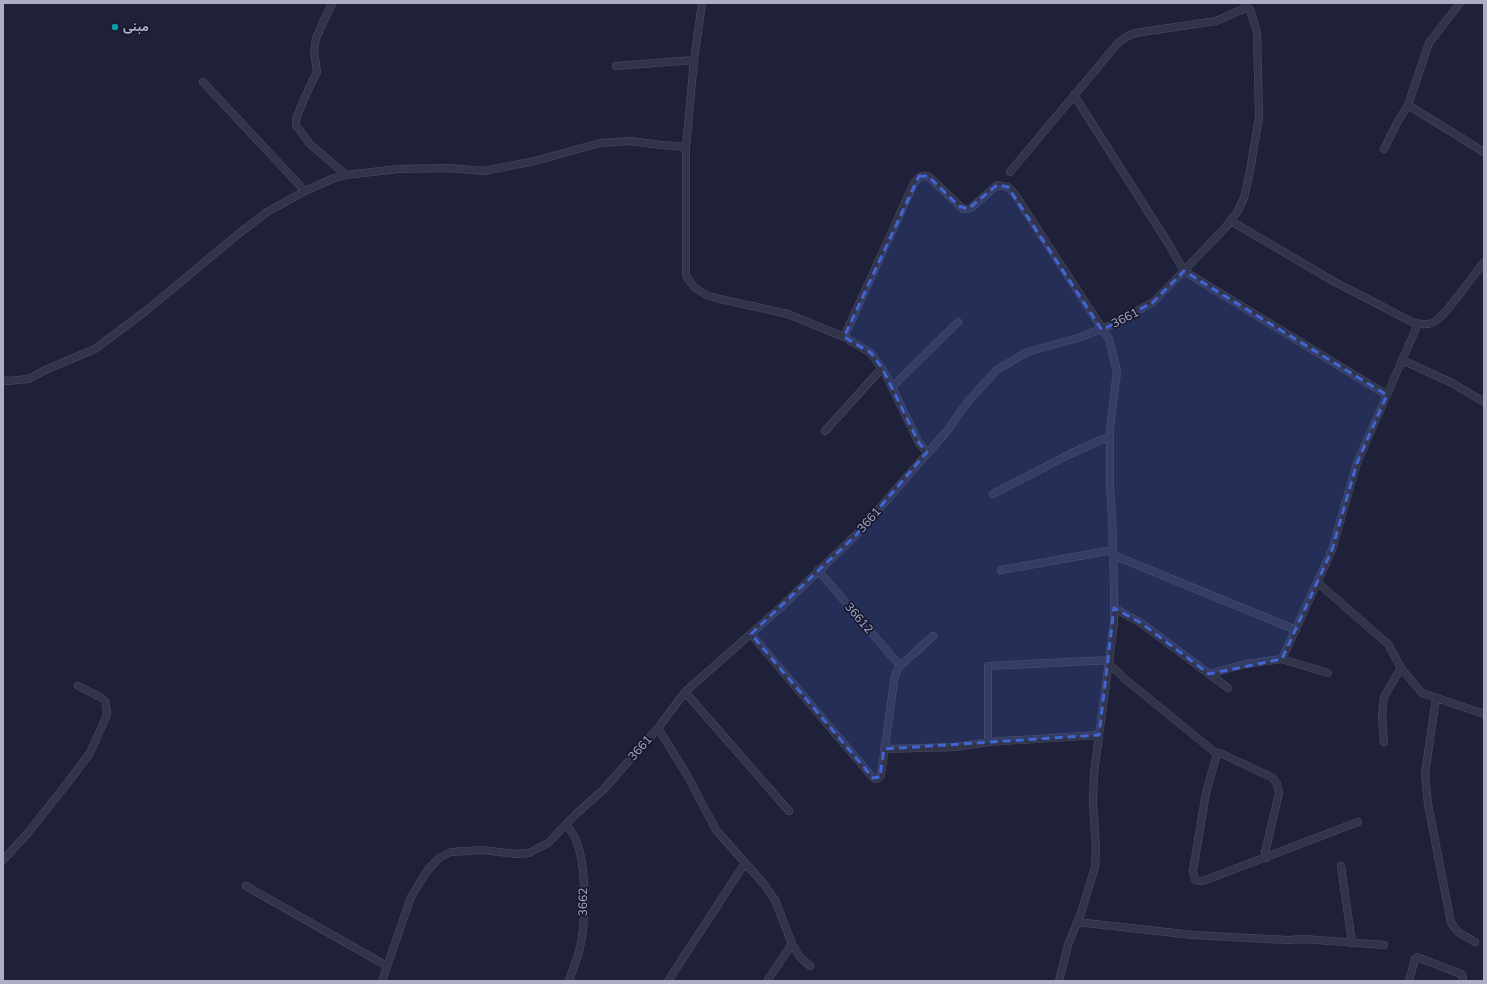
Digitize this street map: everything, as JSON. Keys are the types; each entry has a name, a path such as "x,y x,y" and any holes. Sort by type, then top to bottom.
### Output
{"street":[{"path":"332,3 316,38 315,58 318,72 304,99 296,119 296,125 310,144 346,175"},
{"path":"702,3 694,60 686,147 686,276 694,286 706,294 720,299 788,314 844,337 871,354 882,368 919,443 927,452"},
{"path":"1384,149 1398,120 1408,105 1429,43 1460,3"},
{"path":"1010,172 1118,43 1126,37 1135,33 1216,21 1246,5"},
{"name":"3661","path":"382,981 411,897 427,871 439,858 451,852 482,850 516,854 529,853 548,843 604,788 658,728 685,692 781,607 856,535 927,452 947,431 969,400 997,370 1027,352 1102,330 1153,302 1231,221 1244,198 1259,117 1257,32 1246,5"},
{"path":"616,66 694,60"},
{"path":"203,82 305,191"},
{"path":"1074,95 1168,243 1184,271 1387,395"},
{"path":"1408,105 1484,152"},
{"path":"3,380 30,379 45,370 95,349 147,310 267,212 305,191 332,179 346,175 398,169 449,168 484,171 535,161 600,143 630,141 686,147"},
{"path":"844,337 914,183 919,176 924,175 928,176 963,209 971,208 997,185 1008,187 1014,193 1109,339 1117,372 1110,436 1114,623 1094,773 1093,802 1096,848 1095,867 1068,945 1059,981"},
{"path":"1231,221 1333,281 1412,322 1424,325 1434,322 1447,310 1484,262"},
{"path":"892,387 958,322"},
{"path":"1282,658 1332,550 1357,463 1418,324"},
{"path":"1402,360 1452,383 1484,402"},
{"path":"825,432 882,368"},
{"path":"993,494 1072,453 1110,436"},
{"path":"1001,570 1113,553 1296,630"},
{"name":"36612","path":"818,570 900,666"},
{"path":"1318,583 1388,644 1402,668 1422,692 1484,714"},
{"path":"1114,608 1141,623 1228,688"},
{"path":"751,634 873,778 876,779 881,775 892,687 895,675 900,666 933,636"},
{"path":"1209,674 1245,664 1282,658 1328,673"},
{"path":"988,742 988,666 1109,663 1158,706 1217,754 1220,753 1230,757 1272,778 1277,784 1279,793 1265,853 1266,858"},
{"path":"1384,742 1382,716 1384,697 1402,668"},
{"path":"3,860 27,834 69,781 90,753 97,738 107,712 105,701 78,686"},
{"path":"685,692 789,811"},
{"path":"1436,698 1425,774 1428,804 1451,923 1458,932 1475,942"},
{"path":"658,728 687,775 716,830 763,883 775,900 792,944 800,957 810,966"},
{"path":"884,748 956,746 988,742 1099,735"},
{"path":"1217,754 1206,793 1193,871 1195,880 1203,881 1358,822"},
{"name":"3662","path":"566,824 576,839 579,851 585,900 581,941 569,981"},
{"path":"668,981 745,863"},
{"path":"1341,866 1352,943"},
{"path":"246,886 387,966"},
{"path":"1077,922 1193,935 1384,946"},
{"path":"767,981 792,944"},
{"path":"1409,981 1415,959 1417,957 1461,974 1463,977 1462,981"}],"highlighted area":[{"path":"919,176 928,176 959,206 968,209 997,185 1008,187 1102,330 1153,302 1184,271 1387,395 1357,463 1332,550 1282,659 1209,674 1141,623 1114,608 1099,735 884,749 880,777 873,778 751,634 856,535 927,452 919,443 882,368 871,353 844,337"}],"place":[{"name":"مبنى","path":"115,27"}]}
